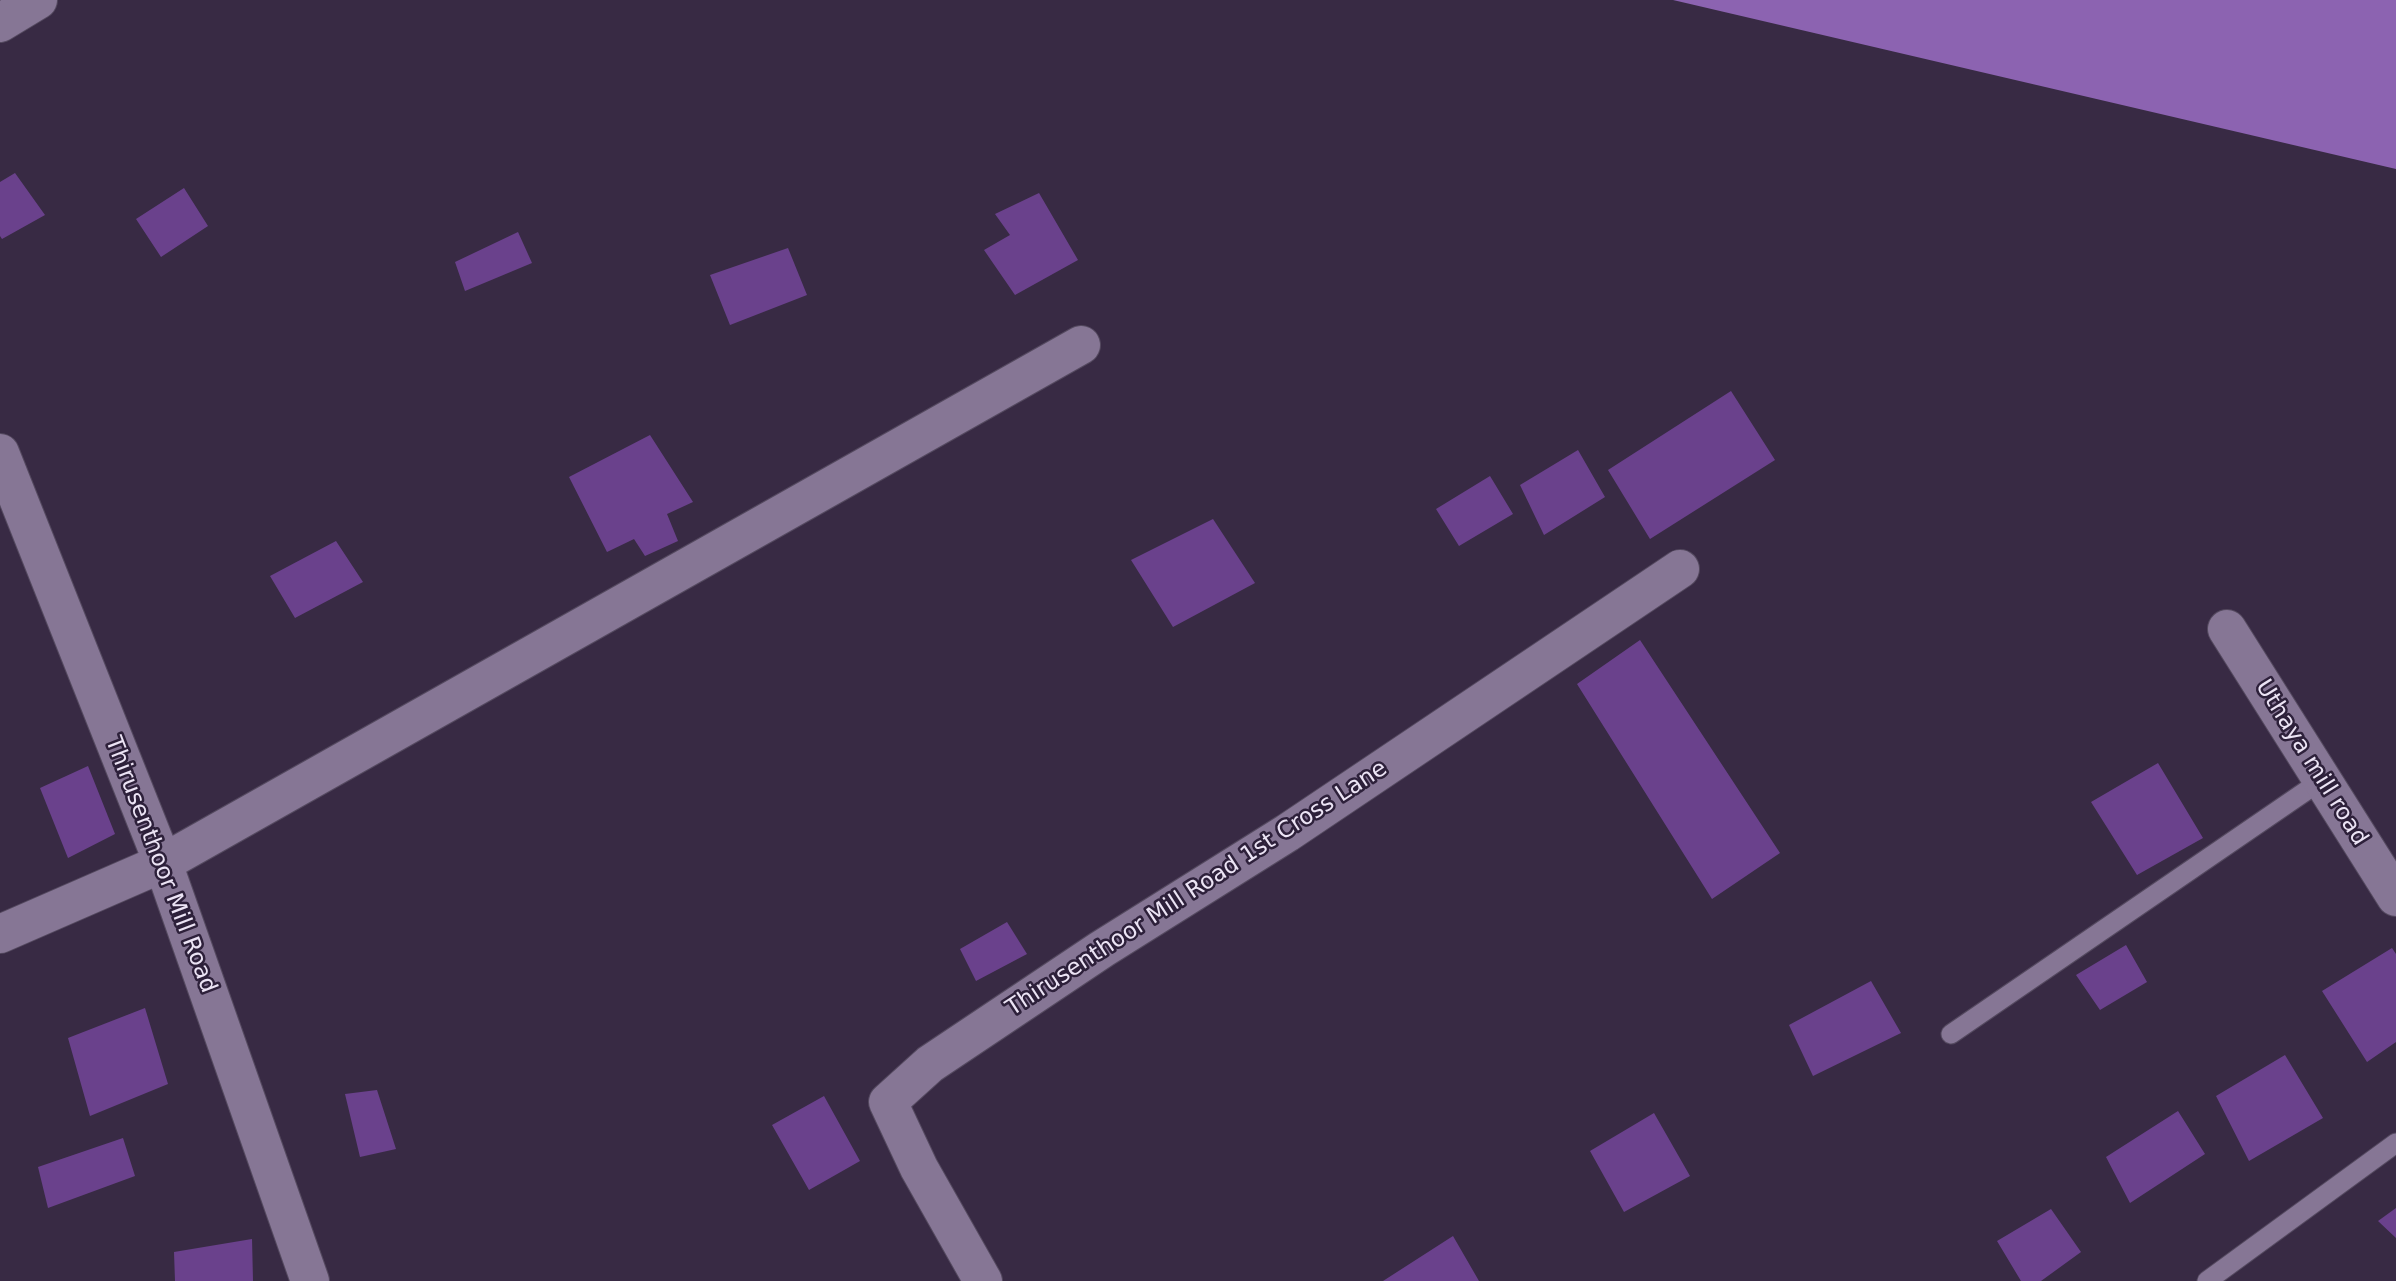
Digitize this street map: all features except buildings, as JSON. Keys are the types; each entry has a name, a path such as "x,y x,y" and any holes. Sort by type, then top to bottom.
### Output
{"street":[{"path":"0,23 38,0"},
{"path":"0,934 163,863 1081,345"},
{"name":"Thirusenthoor Mill Road","path":"0,453 163,863 310,1281"},
{"name":"Thirusenthoor Mill Road 1st Cross Lane","path":"983,1281 919,1168 888,1102 930,1064 1102,949 1287,833 1680,569"},
{"name":"Uthaya mill road","path":"2227,629 2396,897"}],"lane":[{"path":"1951,1034 2322,780"},
{"path":"2207,1281 2396,1143"}],"shaded area":[{"path":"1673,0 2396,0 2396,169"}]}
